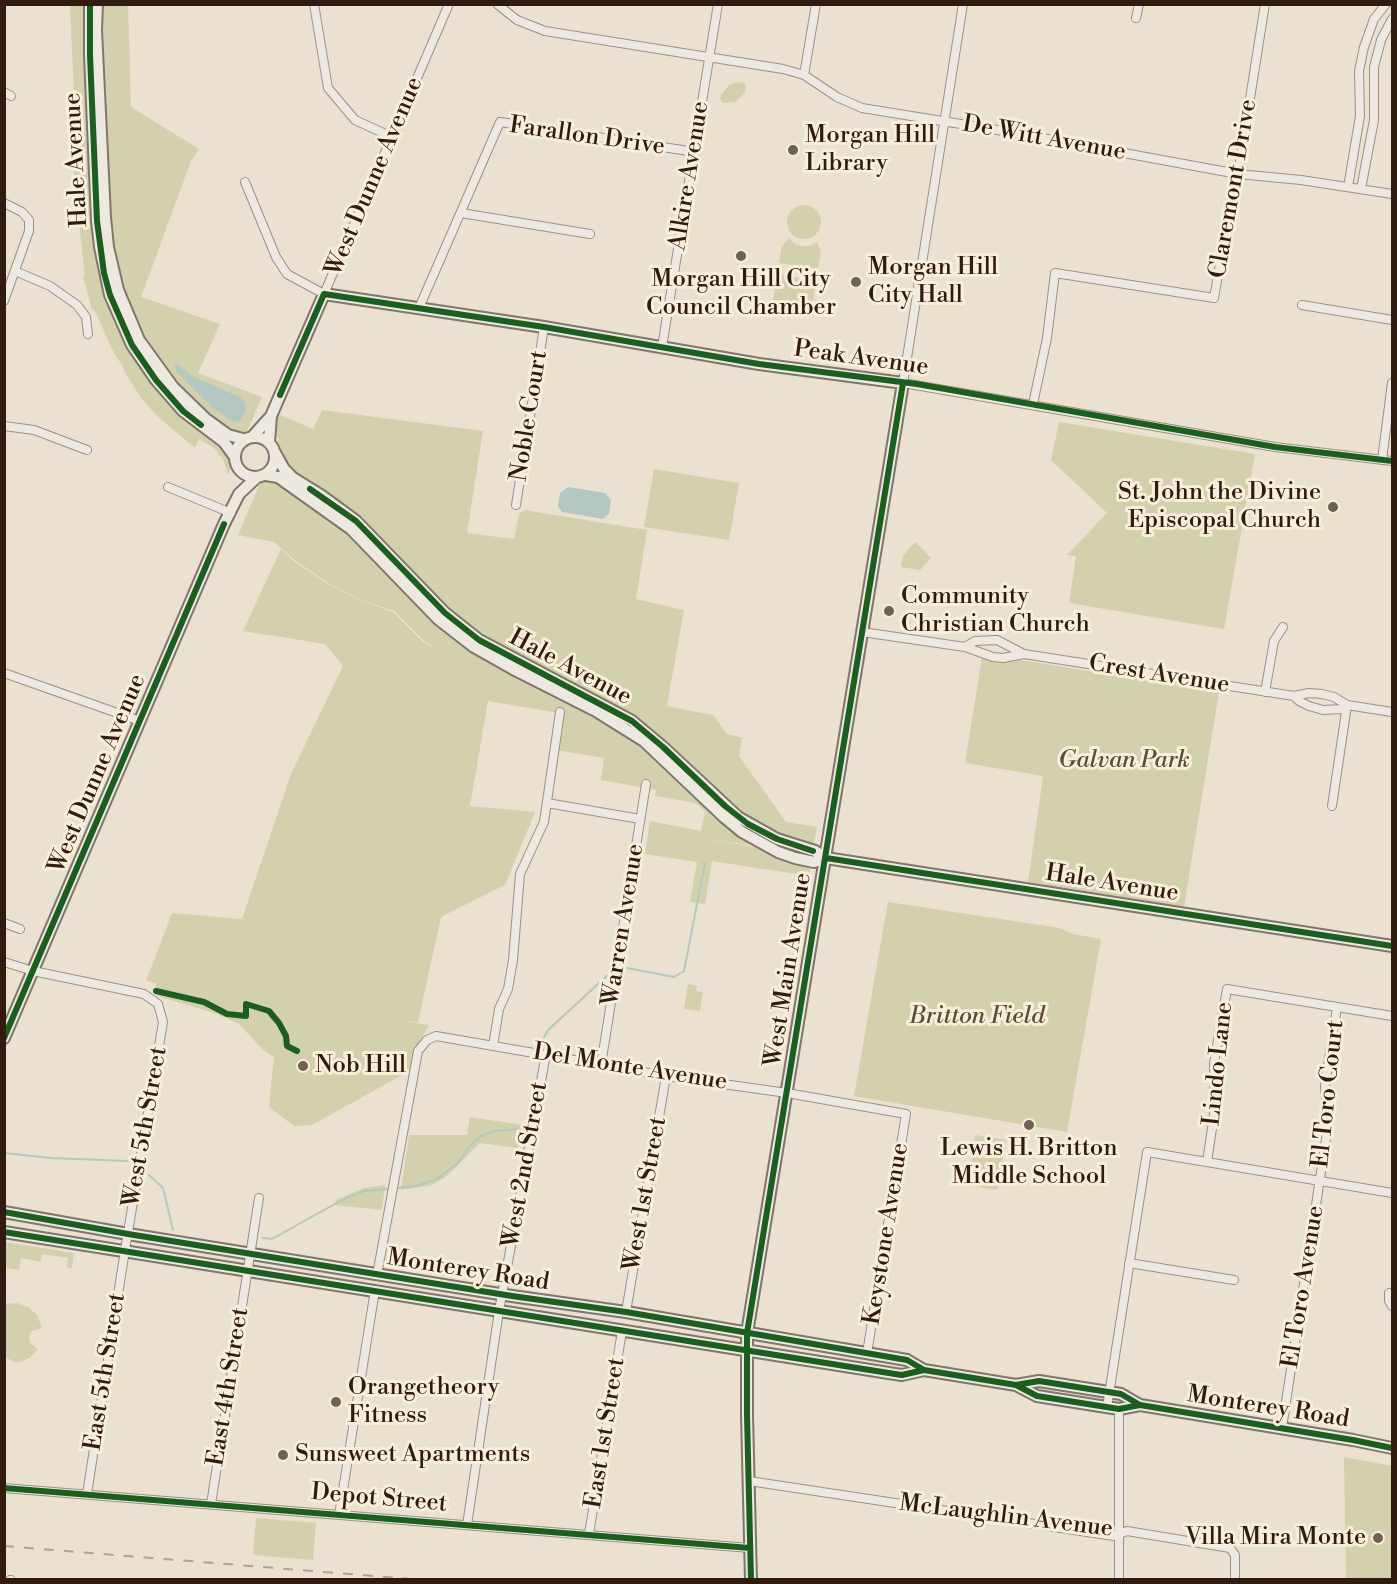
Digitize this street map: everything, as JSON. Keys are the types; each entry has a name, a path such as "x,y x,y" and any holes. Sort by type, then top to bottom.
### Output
{"main road":[{"name":"Hale Avenue","path":"90,4 97,221 110,295 132,345 156,380 183,411 224,442 236,462"},
{"name":"Hale Avenue","path":"97,4 96,30 105,217 108,247 118,290 139,340 173,387 206,419 228,435 248,438"},
{"name":"West Dunne Avenue","path":"272,447 272,416 324,294"},
{"name":"Peak Avenue","path":"324,294 544,327 759,364 903,382"},
{"name":"West Main Avenue","path":"751,1580 747,1333 903,382"},
{"name":"West Dunne Avenue","path":"248,438 272,416"},
{"path":"248,438 272,447 274,466 262,476 248,476 236,462 237,447 248,438"},
{"name":"Hale Avenue","path":"272,447 284,469 293,478 356,521 445,613 479,640 632,721 725,806 748,824 777,839 815,851 826,858 1392,946"},
{"name":"West Dunne Avenue","path":"4,1038 224,524 239,494 236,462"},
{"name":"Hale Avenue","path":"262,476 278,477 351,529 438,619 474,647 596,711 644,741 742,832 786,855 814,862 826,858"},
{"name":"West Dunne Avenue","path":"239,494 262,476"},
{"name":"Monterey Road","path":"4,1212 377,1275 626,1312 907,1360 924,1370 1016,1385 1037,1396 1119,1409 1140,1405 1392,1447"},
{"name":"Monterey Road","path":"4,1232 902,1375 924,1370"},
{"name":"Monterey Road","path":"1016,1385 1040,1381 1121,1394 1140,1405"}],"street":[{"path":"314,4 328,88 355,120 392,137"},
{"name":"West Dunne Avenue","path":"324,294 449,4"},
{"name":"De Witt Avenue","path":"497,4 517,20 545,31 783,69 804,75 837,97 862,108 1238,174 1301,180 1392,194"},
{"name":"Alkire Avenue","path":"662,347 718,4"},
{"path":"804,75 816,4"},
{"name":"West Main Avenue","path":"903,382 963,4"},
{"path":"1136,18 1139,4"},
{"name":"Claremont Drive","path":"1033,404 1047,338 1055,273 1214,298 1238,174 1265,4"},
{"path":"1348,187 1360,116 1359,71 1364,47 1374,19 1386,4"},
{"path":"1362,189 1374,120 1374,67 1381,40 1392,19"},
{"name":"Farallon Drive","path":"419,308 500,122 695,152"},
{"path":"245,182 276,258 287,274 324,294"},
{"path":"4,203 22,212 29,220 29,231 4,301"},
{"path":"461,213 590,234"},
{"path":"15,271 50,286 77,305 86,317 88,334"},
{"path":"1302,305 1392,321"},
{"name":"Noble Court","path":"516,506 544,327"},
{"name":"Peak Avenue","path":"903,382 1275,447 1392,461"},
{"path":"1382,460 1392,383"},
{"path":"4,426 34,430 87,450"},
{"path":"168,487 231,513"},
{"path":"1265,692 1275,641 1283,627"},
{"name":"Crest Avenue","path":"862,632 964,647 993,657 1003,658 1024,654 1294,696 1309,693 1323,694 1334,697 1347,705 1392,712"},
{"name":"Crest Avenue","path":"964,647 975,641 997,640 1024,654"},
{"path":"4,674 140,721"},
{"name":"Crest Avenue","path":"1294,696 1309,706 1323,710 1342,708 1347,705"},
{"path":"1332,806 1347,705"},
{"path":"493,1046 499,1010 508,990 513,960 520,874 544,822 560,712"},
{"name":"Warren Avenue","path":"601,1065 646,784"},
{"path":"547,803 640,819"},
{"path":"4,923 20,928"},
{"path":"4,962 33,971"},
{"name":"West 5th Street","path":"33,971 144,994 158,1004 163,1022 125,1250"},
{"name":"Lindo Lane","path":"1207,1162 1215,1108 1214,1063 1227,989 1392,1016"},
{"name":"El Toro Court","path":"1320,1181 1328,1126 1325,1086 1337,1007"},
{"name":"Del Monte Avenue","path":"377,1275 418,1051 427,1040 436,1036 666,1076 787,1093 906,1114"},
{"name":"West 2nd Street","path":"467,1525 499,1311 546,1054"},
{"name":"West 1st Street","path":"626,1312 666,1076"},
{"name":"Keystone Avenue","path":"867,1353 906,1114"},
{"path":"1107,1407 1147,1152 1392,1193"},
{"name":"El Toro Avenue","path":"1282,1428 1320,1181"},
{"name":"East 4th Street","path":"211,1504 259,1198"},
{"name":"East 5th Street","path":"87,1494 125,1250"},
{"path":"1129,1263 1234,1280"},
{"path":"339,1515 375,1290"},
{"path":"1389,1293 1392,1306"},
{"name":"East 1st Street","path":"589,1534 622,1331"},
{"path":"1119,1409 1119,1580"},
{"name":"McLaughlin Avenue","path":"749,1481 1113,1536 1127,1531 1230,1548 1235,1556 1234,1580"},
{"name":"Depot Street","path":"4,1488 750,1548"}],"green space":[{"path":"70,5 128,5 131,107 199,149 191,161 141,297 220,324 198,373 262,397 228,475 223,459 214,448 199,439 195,448 157,416 142,399 123,370 94,309 92,310 83,276 85,275 79,223 77,223 71,119 75,118"},
{"path":"737,82 746,85 745,93 735,102 723,103 720,99 721,95 729,85"},
{"path":"804,205 816,210 821,222 816,234 804,239 792,234 787,222 792,210"},
{"path":"789,238 796,245 810,246 816,242 821,250 818,269 779,263 782,246"},
{"path":"778,274 816,281 812,306 773,300"},
{"path":"322,410 483,431 467,533 514,539 519,514 524,510 647,530 636,599 684,610 667,705 713,715 727,734 742,738 739,756 786,822 817,827 812,854 699,838 812,856 809,876 712,861 705,904 690,902 697,862 645,854 650,821 701,831 705,811 695,803 655,796 656,790 601,780 604,758 555,750 560,713 488,701 470,806 535,812 505,885 441,917 418,1022 402,1021 429,1025 418,1045 411,1070 312,1125 294,1126 269,1107 274,1057 263,1050 239,1024 214,1013 157,996 156,983 146,981 172,913 242,919 291,774 343,666 325,644 243,631 281,549 295,562 328,584 362,601 393,612 423,642 437,649 424,641 394,611 363,601 328,583 296,561 274,542 238,535 279,439 270,431 278,414 313,429"},
{"path":"1059,422 1255,454 1224,629 1069,603 1076,556 1067,555 1107,513 1051,460"},
{"path":"654,469 739,483 729,540 644,527"},
{"path":"915,542 931,558 920,570 901,567 903,556"},
{"name":"Galvan Park","path":"982,657 1020,660 1219,692 1184,907 1028,882 1043,776 965,763"},
{"name":"Britton Field","path":"888,902 1060,928 1073,934 1101,939 1067,1132 854,1096"},
{"path":"688,984 697,986 696,991 703,992 700,1011 684,1009"},
{"path":"470,1117 523,1125 518,1148 480,1143 447,1176 432,1185 401,1190 409,1135 467,1135"},
{"path":"975,1135 1006,1140 1004,1155 973,1150"},
{"path":"973,1153 1003,1158 1001,1173 970,1167"},
{"path":"969,1170 1000,1175 997,1190 967,1185"},
{"path":"385,1185 382,1210 334,1205 336,1200 364,1188"},
{"path":"5,1242 74,1253 72,1268 67,1267 68,1258 42,1254 41,1262 21,1258 19,1270 6,1268 5,1274"},
{"path":"17,1303 28,1307 37,1315 42,1328 32,1331 29,1336 30,1343 38,1349 30,1358 16,1363 5,1357 4,1304"},
{"path":"1344,1457 1392,1466 1392,1579 1346,1579"},
{"path":"256,1518 316,1523 313,1560 253,1555"}],"shaded area":[{"path":"174,363 195,378 240,397 245,402 246,409 242,419 237,422 232,421 213,408 176,371"},
{"path":"568,487 605,493 611,500 609,514 603,519 562,512 558,506 560,493"}],"waterway":[{"path":"627,968 674,977 684,971 705,863"},
{"path":"540,1044 549,1029 607,976"},
{"path":"395,1188 416,1186 437,1179 457,1164 470,1146 481,1136 495,1131 515,1129"},
{"path":"4,1153 52,1158 128,1161"},
{"path":"149,1175 163,1188 173,1230"},
{"path":"263,1238 272,1239 342,1200 364,1191 389,1189"}],"railway":[{"path":"4,1546 423,1580"}],"cycle path":[{"path":"90,4 97,221 104,273 110,295 132,345 156,380 183,411 201,425"},
{"path":"280,395 324,294 544,327 759,364 917,384 1275,447 1392,461"},
{"path":"751,1580 747,1333 903,383"},
{"path":"310,489 356,521 445,613 479,640 632,721 725,806 748,824 777,839 813,851"},
{"path":"4,1038 224,524"},
{"path":"826,858 1392,946"},
{"path":"156,991 204,1002 227,1014 246,1016 246,1004 269,1011 286,1036 287,1046 297,1051"},
{"path":"4,1212 512,1296 626,1312 907,1360 924,1370 1016,1385 1037,1396 1119,1409 1140,1405 1392,1448"},
{"path":"4,1232 895,1374 902,1375 924,1370"},
{"path":"1016,1385 1039,1381 1121,1394 1140,1405"},
{"path":"4,1488 750,1548"}],"place":[{"name":"Morgan Hill Library","path":"793,150"},
{"name":"Morgan Hill City Council Chamber","path":"741,256"},
{"name":"Morgan Hill City Hall","path":"856,282"},
{"name":"St. John the Divine Episcopal Church","path":"1333,507"},
{"name":"Community Christian Church","path":"889,611"},
{"name":"Nob Hill","path":"303,1066"},
{"name":"Lewis H. Britton Middle School","path":"1029,1125"},
{"name":"Orangetheory Fitness","path":"336,1402"},
{"name":"Sunsweet Apartments","path":"283,1455"},
{"name":"Villa Mira Monte","path":"1378,1538"}]}
